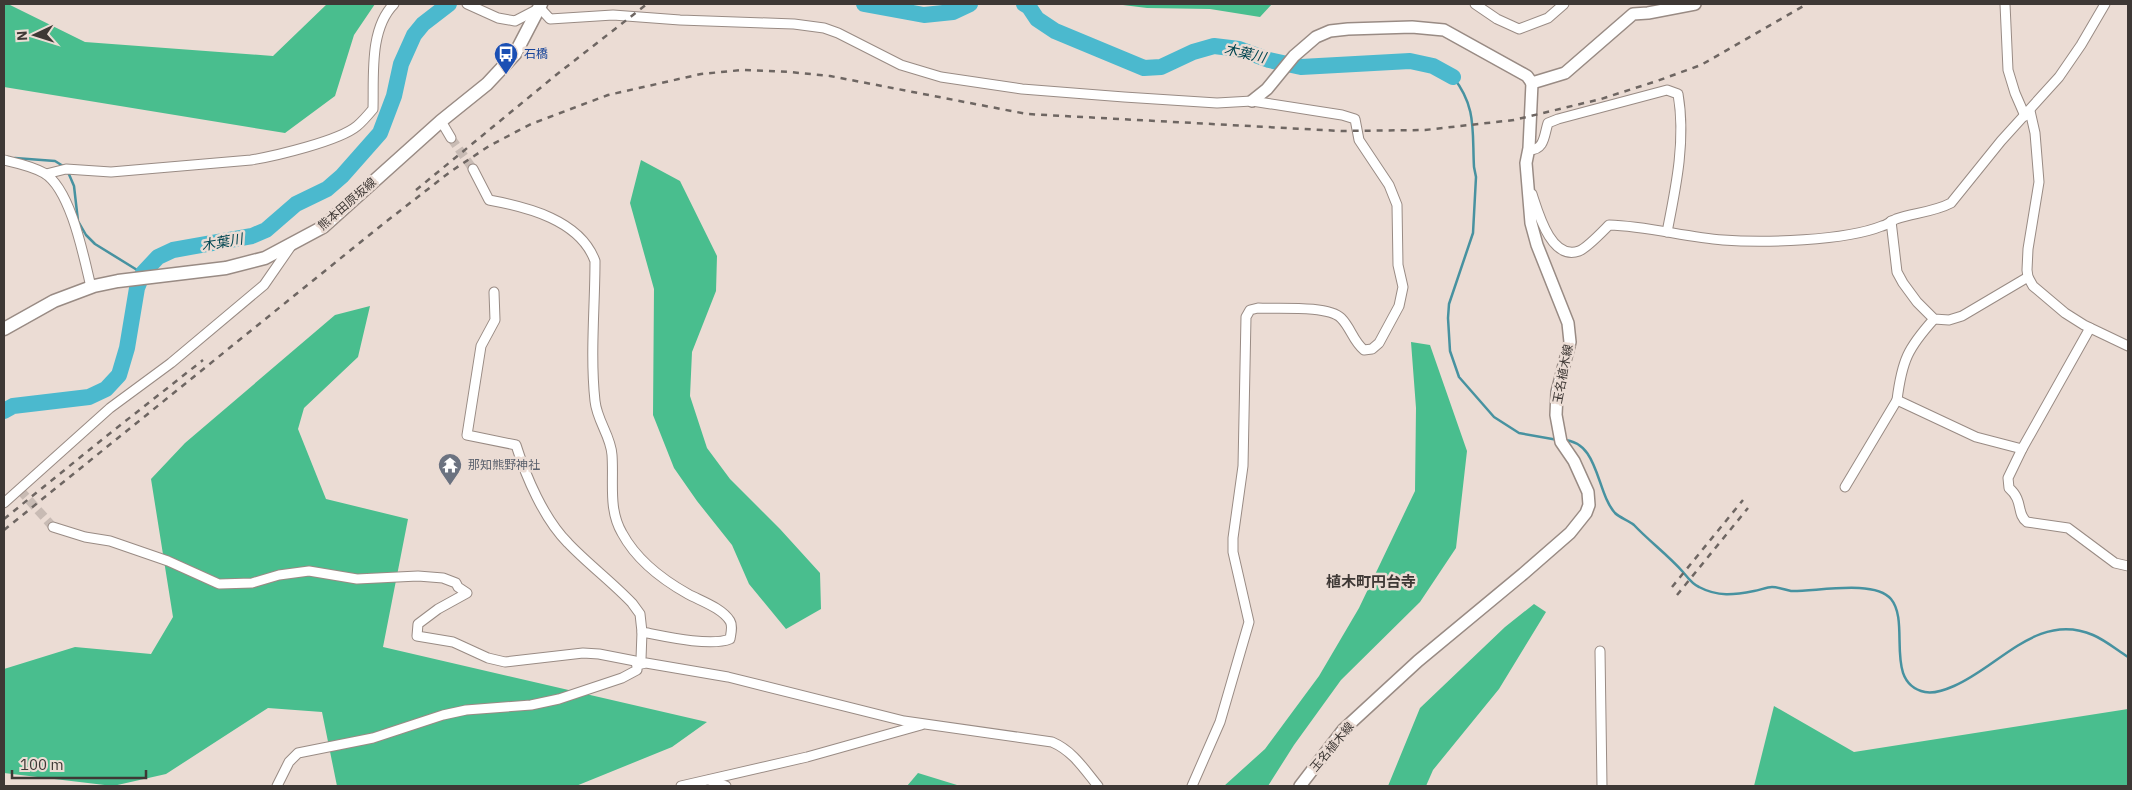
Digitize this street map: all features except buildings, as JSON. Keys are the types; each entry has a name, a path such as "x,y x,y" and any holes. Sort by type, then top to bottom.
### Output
{"main road":[{"path":"1252,100 1267,89 1294,56 1316,37 1330,31 1412,27 1444,30 1527,76 1532,84 1565,73 1633,9 1648,13 1695,4"},
{"name":"熊本田原坂線","path":"4,329 54,302 91,287 118,281 226,268 265,258 323,227 441,121 487,84 516,54 541,6"},
{"name":"玉名植木線","path":"1300,786 1343,730 1418,661 1486,606 1570,533 1586,513 1589,504 1588,492 1574,462 1561,442 1556,415 1559,384 1570,342 1568,324 1537,244 1531,223 1526,163 1529,150 1532,84"}],"street":[{"path":"46,174 66,169 111,172 251,160 272,156 339,136 356,127 373,109 376,50 381,25 389,9 394,4"},
{"path":"468,4 498,18 515,21 541,6 550,19 613,15 680,20 794,24 824,28 838,33 901,65 941,77 1022,88 1217,103 1252,100 1342,115 1355,120 1359,140 1388,185 1397,205 1398,265 1402,287 1398,306 1379,343 1372,349 1364,350 1358,345 1340,316 1326,311 1258,308 1250,310 1246,317 1243,466 1233,538 1233,552 1249,622 1220,722 1192,786"},
{"path":"1475,4 1497,19 1519,29 1548,18 1564,4"},
{"path":"2005,4 2008,70 2015,94 2027,113 2035,133 2039,182 2028,250 2028,277 2033,286 2065,313 2090,328 2128,346"},
{"path":"1527,182 1543,228 1558,246 1567,252 1580,251 1609,225 1723,240 1783,240 1844,236 1883,226 1891,221 1943,207 1950,203 2000,141 2060,77 2105,4"},
{"path":"1529,150 1535,150 1543,144 1548,123 1558,118 1668,90 1678,94 1681,112 1681,142 1668,232"},
{"path":"441,121 451,138"},
{"path":"4,160 28,166 46,174 58,188 75,224 91,287"},
{"path":"473,169 489,200 529,210 566,226 591,252 594,261 593,337 595,400 598,416 612,454 614,515 622,534 650,567 686,593 718,611 730,621 732,630 730,639 725,641 699,641 642,632"},
{"path":"1891,221 1897,272 1917,302 1934,318 1950,320 1962,316 2028,277"},
{"path":"4,503 110,408 171,362 264,285 292,245"},
{"path":"277,786 289,762 298,753 373,738 443,715 466,710 531,705 559,699 634,673 637,670 637,665 641,659 642,632 640,614 632,603 566,542 542,507 524,471 516,445 467,434 481,346 495,320 494,292"},
{"path":"1845,487 1896,400 1900,377 1908,351 1934,318"},
{"path":"2090,328 2022,449 2008,478 2009,488 2017,495 2022,518 2027,522 2068,528 2115,563 2128,566"},
{"path":"1896,400 1976,437 2022,449"},
{"path":"53,527 85,537 110,541 168,561 219,584 252,583 279,574 309,571 357,579 418,576 443,578 456,583 458,587 467,593 438,609 418,624 417,636 453,642 488,658 505,662 583,653 635,661 637,665"},
{"path":"1600,651 1602,786"},
{"path":"637,665 646,663 728,677 924,724 1023,736 1052,742 1063,747 1072,755 1098,786"},
{"path":"681,786 807,757 924,724"},
{"path":"708,780 726,786"}],"green space":[{"path":"4,4 8,4 85,42 273,56 327,4 375,4 354,35 335,96 285,133 4,87"},
{"path":"1115,4 1272,4 1260,17 1210,9 1147,8"},
{"path":"641,160 680,181 717,256 716,291 692,352 690,396 707,448 730,479 780,529 820,573 821,609 786,629 749,584 732,545 674,468 653,415 654,289 630,203"},
{"path":"370,306 358,357 304,408 298,429 326,499 408,519 383,647 707,722 672,747 576,786 337,786 322,712 268,708 166,774 113,786 4,773 4,669 75,647 151,654 173,617 151,479 185,443 335,315"},
{"path":"1411,342 1430,345 1467,451 1456,548 1420,602 1341,680 1294,745 1268,786 1224,786 1265,749 1319,676 1359,608 1415,491 1416,408"},
{"path":"1534,604 1546,612 1499,689 1433,770 1426,786 1388,786 1420,708 1505,627"},
{"path":"1774,706 1854,752 2128,709 2128,786 1754,786"},
{"path":"918,773 957,785 958,786 907,786"}],"waterway":[{"name":"木葉川","path":"4,411 13,406 89,397 106,389 119,375 127,348 137,288 143,273 158,257 173,250 252,236 266,230 296,204 327,189 342,176 380,133 394,96 401,64 414,35 423,24 449,4"},
{"name":"木葉川","path":"864,4 924,15 953,12 970,4"},
{"name":"木葉川","path":"1024,4 1029,7 1037,19 1055,31 1144,68 1161,67 1193,52 1214,46 1239,49 1269,60 1301,67 1410,61 1433,66 1453,77"},
{"path":"1453,77 1461,88 1470,109 1476,177 1473,233 1449,304 1450,351 1459,377 1494,417 1519,433 1558,440"},
{"path":"15,158 55,161 63,166"},
{"path":"68,172 74,186 78,221 86,235 95,244 142,273"},
{"path":"1563,440 1575,443 1584,449 1615,513 1634,525 1692,583 1699,587 1719,594 1733,594 1772,587 1791,591 1858,588 1871,589 1883,593 1891,599 1896,610 1899,622 1901,665 1905,677 1912,686 1925,692 1936,692 1954,686 1971,677 2020,644 2054,630 2073,630 2093,635 2128,657"}],"tunnel":[{"path":"451,138 473,169"},
{"path":"20,490 53,527"}],"railway":[{"path":"416,190 556,75 647,4"},
{"path":"4,530 450,172 489,146 531,124 608,95 701,74 742,70 790,72 830,76 1027,114 1341,131 1425,130 1514,120 1601,99 1657,81 1701,65 1807,4"},
{"path":"4,519 203,360"},
{"path":"1672,587 1743,500"},
{"path":"1677,595 1748,508"}],"place":[{"name":"石橋","path":"506,75"},
{"name":"那知熊野神社","path":"450,486"}],"district":[{"name":"植木町円台寺","path":"1371,582"}]}
